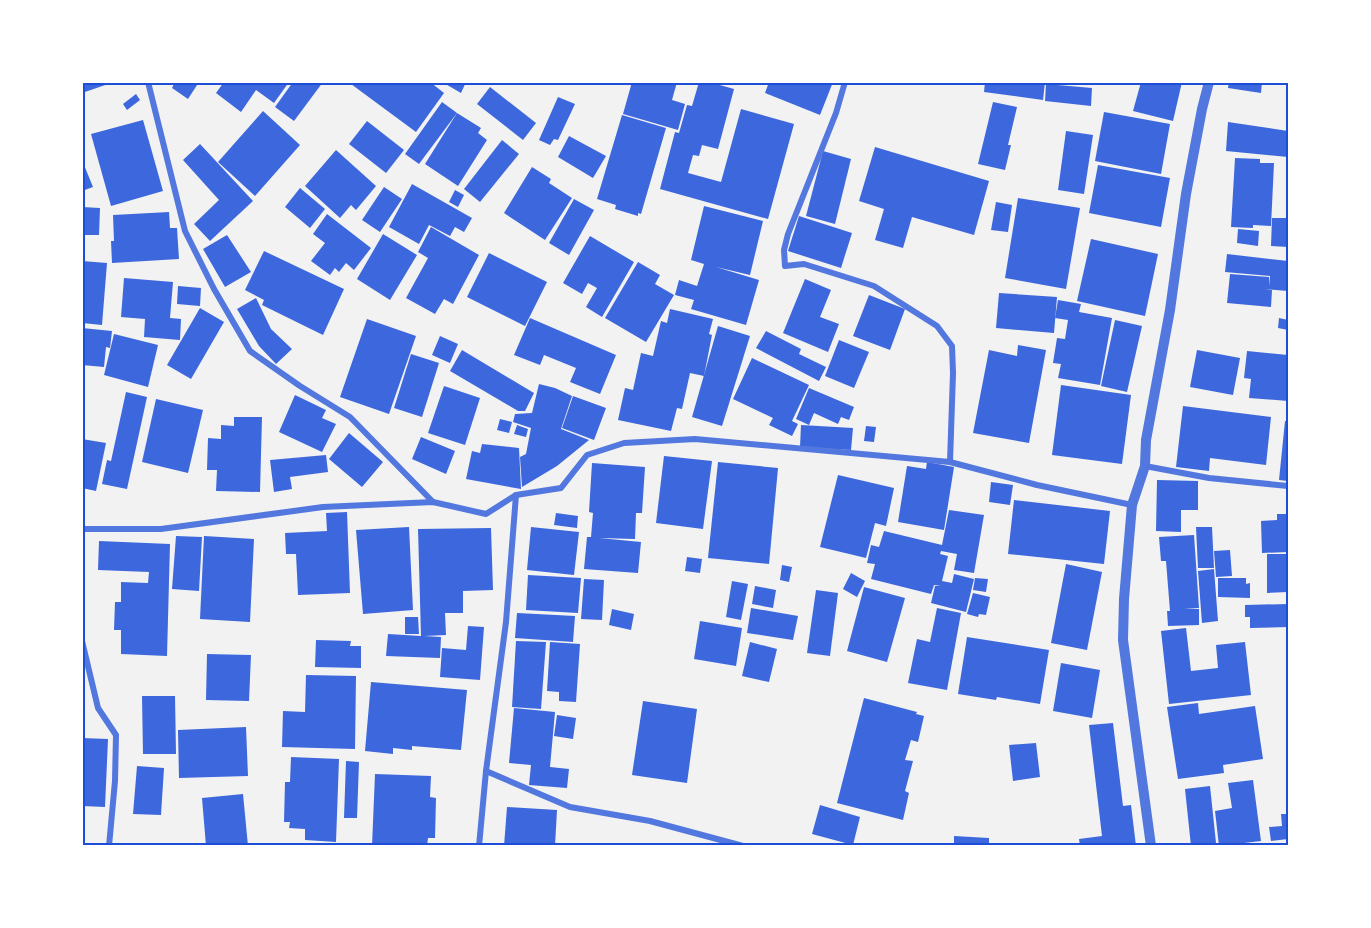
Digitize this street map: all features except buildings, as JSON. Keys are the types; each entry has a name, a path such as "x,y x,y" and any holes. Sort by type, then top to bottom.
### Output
{"street":[{"path":"148,82 185,231 213,289 250,351 350,417 433,502"},
{"path":"845,82 836,113 788,234 784,250 785,266 804,264 874,286 937,326 952,346 951,462"},
{"path":"1151,846 1123,640 1124,600 1132,505 1145,466 1146,440 1170,310 1186,194 1209,82"},
{"path":"82,529 161,529 322,507 433,502 486,514 516,495 561,488 587,455 624,443 695,439 951,462 1037,486 1132,505"},
{"path":"1145,466 1209,478 1288,486"},
{"path":"479,846 486,771 506,622 516,495"},
{"path":"82,641 98,708 116,735 115,781 109,846"},
{"path":"486,771 570,807 650,821 743,846"}]}
